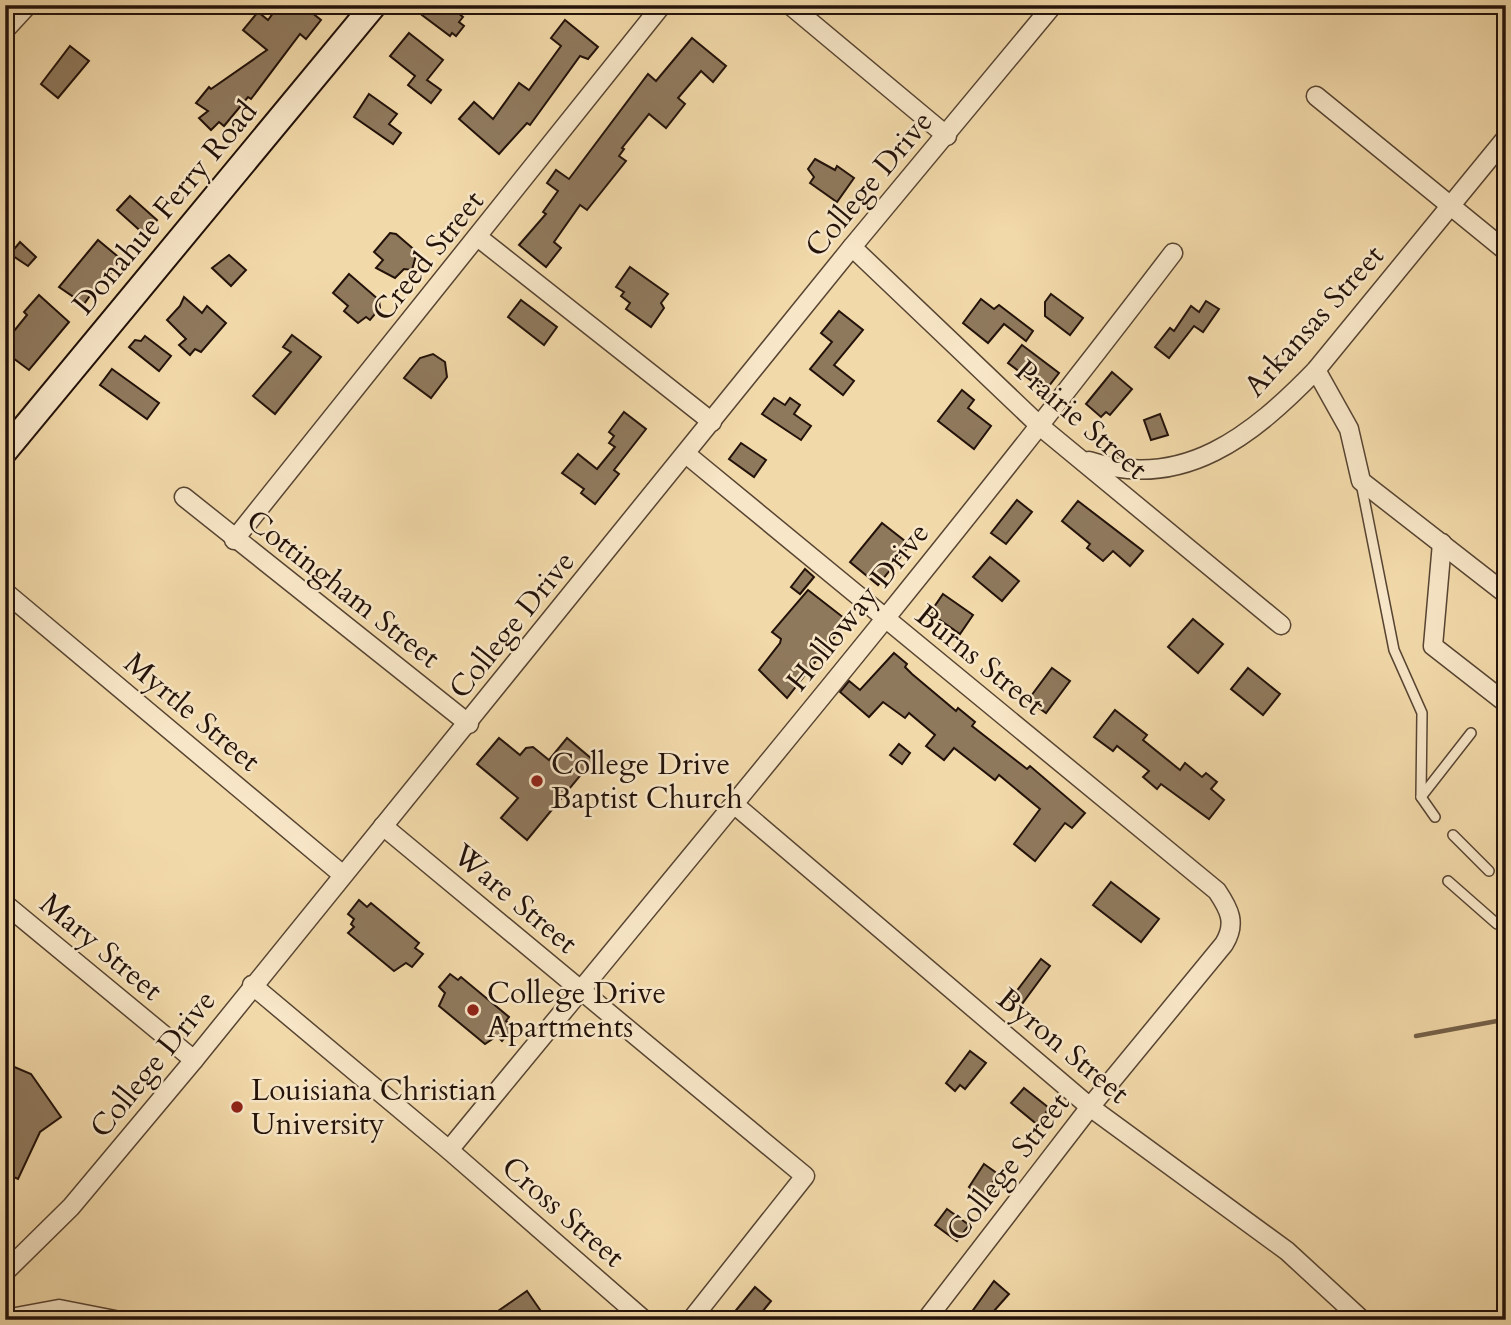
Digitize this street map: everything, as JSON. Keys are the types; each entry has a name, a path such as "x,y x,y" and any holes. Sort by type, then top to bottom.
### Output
{"main road":[{"name":"Donahue Ferry Road","path":"5,451 374,5"}],"street":[{"path":"5,30 28,5"},
{"name":"Creed Street","path":"234,540 662,5"},
{"path":"790,5 947,136"},
{"name":"College Drive","path":"5,1272 71,1206 194,1060 252,985 469,724 852,247 947,136 1053,5"},
{"path":"1316,96 1506,251"},
{"name":"Arkansas Street","path":"1079,457 1135,471 1186,464 1254,427 1285,402 1316,370 1506,138"},
{"path":"479,237 712,422"},
{"name":"Prairie Street","path":"852,247 1041,426 1281,625"},
{"name":"Holloway Drive","path":"449,1150 735,805 1041,426 1173,253"},
{"path":"1316,370 1349,429 1361,481 1506,594"},
{"name":"Burns Street","path":"686,454 1217,891 1231,915"},
{"name":"Cottingham Street","path":"184,498 469,724"},
{"path":"1442,542 1433,646 1506,703"},
{"name":"Myrtle Street","path":"5,592 343,875"},
{"name":"Byron Street","path":"735,805 1090,1107 1287,1251 1362,1320"},
{"name":"Ware Street","path":"383,826 805,1176 691,1320"},
{"name":"Mary Street","path":"5,904 194,1060"},
{"name":"College Street","path":"926,1320 1090,1107 1224,944 1232,925 1231,915"},
{"name":"Cross Street","path":"252,985 449,1150 645,1320"},
{"path":"5,1318 59,1309 115,1320"}],"lane":[{"path":"1361,481 1394,650 1422,713 1421,797 1435,817"},
{"path":"1421,797 1471,733"},
{"path":"1453,835 1489,871"},
{"path":"1448,881 1497,924 1506,912"}],"building":[{"path":"279,5 302,5 321,20 306,39 300,34 251,99 248,97 224,126 219,122 211,130 199,118 208,111 196,103 209,87 211,89 267,50 243,30 258,12 268,20"},
{"path":"430,5 462,5 457,12 463,17 459,22 464,26 456,36 452,33 450,36 422,15"},
{"path":"565,20 598,47 588,59 580,56 530,125 527,123 499,154 459,119 474,102 493,119 519,83 529,90 561,46 551,38"},
{"path":"409,33 443,60 427,80 441,90 431,103 408,85 415,76 390,56"},
{"path":"692,38 726,66 713,82 701,71 678,98 685,104 666,128 649,114 622,148 624,149 619,156 626,161 587,210 580,205 554,242 561,248 546,267 519,245 546,214 543,212 558,191 547,183 556,170 569,179 648,74 656,81"},
{"path":"70,46 89,61 58,98 41,84"},
{"path":"369,94 397,114 389,124 401,133 393,144 354,117"},
{"path":"815,159 835,170 837,166 854,178 837,202 810,183 814,177 808,169"},
{"path":"130,196 157,220 145,235 117,210"},
{"path":"390,233 396,234 417,252 412,270 404,269 395,278 376,268 383,260 374,252"},
{"path":"98,240 122,260 101,284 99,283 84,304 59,287"},
{"path":"20,242 36,257 28,266 10,254"},
{"path":"229,255 246,270 231,286 212,268"},
{"path":"630,267 668,294 661,303 664,308 651,327 626,309 630,303 621,296 624,292 616,287"},
{"path":"349,274 379,300 380,308 370,320 366,317 358,323 344,311 348,306 333,293"},
{"path":"1051,294 1083,318 1070,335 1045,316 1045,302"},
{"path":"39,295 69,322 29,370 5,352 5,342 27,315 24,312"},
{"path":"184,297 202,313 207,306 226,323 201,352 195,349 190,355 179,345 186,339 167,320 180,306"},
{"path":"981,299 994,309 999,305 1033,331 1026,341 1004,324 988,343 963,323"},
{"path":"521,300 557,327 544,345 508,317"},
{"path":"1206,301 1219,309 1203,332 1194,326 1169,358 1155,347 1170,328 1174,331 1191,306 1199,312"},
{"path":"839,311 863,330 834,365 854,381 843,395 810,369 832,342 821,333"},
{"path":"292,335 321,357 275,414 253,396 291,352 283,347"},
{"path":"145,336 171,356 159,371 129,347 135,340 141,341"},
{"path":"1022,345 1059,373 1045,391 1008,363"},
{"path":"433,354 445,362 447,377 431,398 404,378 420,358"},
{"path":"112,369 159,403 147,419 100,385"},
{"path":"1112,372 1132,389 1110,415 1106,412 1101,417 1086,404"},
{"path":"962,390 974,400 968,408 991,426 974,449 938,421"},
{"path":"774,398 785,405 790,398 800,405 794,414 811,426 801,440 762,414"},
{"path":"624,412 646,429 614,470 619,474 595,504 581,493 584,489 562,473 578,454 597,469 615,447 609,443 614,436 609,432"},
{"path":"1160,414 1168,435 1151,440 1144,420"},
{"path":"741,443 766,460 754,477 729,459"},
{"path":"1017,500 1032,512 1006,544 991,533"},
{"path":"1078,501 1143,551 1130,566 1113,551 1103,561 1087,548 1090,544 1062,521"},
{"path":"882,523 910,545 878,585 850,562"},
{"path":"990,557 1019,581 1002,601 973,577"},
{"path":"805,569 814,577 800,594 791,587"},
{"path":"808,590 844,618 841,621 845,624 787,698 759,670 780,643 781,639 772,632"},
{"path":"943,594 973,615 960,634 930,613"},
{"path":"1193,619 1223,644 1198,673 1168,647"},
{"path":"894,653 907,664 905,667 912,674 956,711 958,708 975,722 972,726 1027,769 1030,766 1085,813 1072,828 1065,823 1035,861 1014,844 1040,809 999,775 995,780 954,748 944,760 926,746 935,735 909,713 905,718 883,702 869,717 840,692 849,681 860,690"},
{"path":"1052,668 1070,681 1046,713 1028,700"},
{"path":"1248,668 1280,694 1263,715 1231,689"},
{"path":"1115,710 1147,735 1143,740 1180,770 1185,763 1202,777 1206,773 1217,782 1211,789 1224,800 1209,819 1161,784 1157,789 1143,777 1149,771 1117,746 1113,751 1094,737"},
{"name":"College Drive Baptist Church","path":"499,738 520,755 526,748 533,747 549,760 567,738 593,760 527,840 501,818 518,798 477,764"},
{"path":"899,744 910,753 902,764 890,755"},
{"path":"1111,882 1159,919 1141,942 1093,905"},
{"name":"College Drive Apartments","path":"359,900 367,907 371,903 419,943 415,948 423,954 412,967 406,963 394,971 348,933 354,927 351,924 354,919 348,914"},
{"path":"1041,959 1050,966 1019,1008 1009,1001"},
{"name":"College Drive Apartments","path":"450,974 458,980 461,977 509,1017 506,1021 513,1027 502,1041 497,1036 485,1044 439,1006 445,993 439,987"},
{"path":"970,1051 986,1063 965,1089 960,1085 955,1091 946,1083"},
{"path":"5,1063 31,1074 61,1117 40,1132 18,1179 5,1173"},
{"path":"1024,1088 1049,1108 1046,1112 1049,1114 1039,1126 1011,1103"},
{"path":"984,1164 998,1174 992,1183 998,1187 989,1201 969,1187"},
{"path":"947,1209 969,1225 957,1241 935,1225"},
{"path":"994,1281 1009,1294 986,1320 966,1320"},
{"path":"755,1287 771,1301 762,1312 772,1320 728,1320"},
{"path":"527,1291 547,1320 485,1320"}],"waterway":[{"path":"1416,1036 1497,1021 1506,1025"}],"place":[{"name":"College Drive Baptist Church","path":"537,781"},
{"name":"College Drive Apartments","path":"473,1010"},
{"name":"Louisiana Christian University","path":"237,1107"}]}
